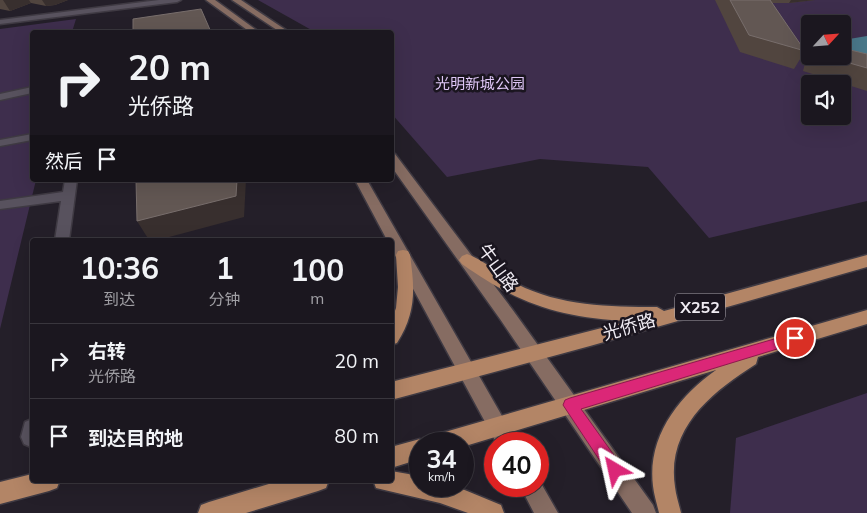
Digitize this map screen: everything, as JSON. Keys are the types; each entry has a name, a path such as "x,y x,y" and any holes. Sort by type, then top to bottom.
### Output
{"main road":[{"path":"394,333 402,319 406,306 406,279 403,255"},
{"path":"467,260 506,286 552,306 627,315 676,314"},
{"name":"光侨路","path":"394,390 534,354 867,261"},
{"path":"510,432 570,405 867,318"},
{"path":"670,513 663,477 663,454 670,432 680,415 705,389 731,369 777,344"},
{"path":"394,457 409,452"},
{"path":"394,482 443,492 493,513"},
{"path":"0,493 38,483"},
{"path":"208,513 308,483"}],"street":[{"path":"0,22 177,0"},
{"path":"210,0 252,30"},
{"path":"236,0 282,30"},
{"path":"0,97 30,90"},
{"path":"0,143 30,137"},
{"name":"牛山路","path":"394,160 534,354 644,513"},
{"path":"62,238 71,182"},
{"path":"362,182 393,238"},
{"path":"0,205 68,196"},
{"path":"394,239 501,432"},
{"path":"538,497 547,513"}],"green space":[{"name":"光明新城公园","path":"258,0 867,0 867,201 709,238 648,167 540,159 447,177 394,116 394,30 311,30"},
{"path":"76,19 73,30 30,30 30,182 36,182 0,329 0,29"},
{"path":"867,393 867,513 730,513 736,438"}],"water":[{"path":"867,36 867,60 851,57 851,39"}],"building":[{"path":"730,0 770,0 801,45 801,50 749,35"},
{"path":"201,9 210,30 133,30 133,19"},
{"path":"851,50 867,54 867,68 851,63"},
{"path":"136,182 237,182 236,196 137,221"}],"route":[{"path":"615,470 570,405 795,338"}]}
